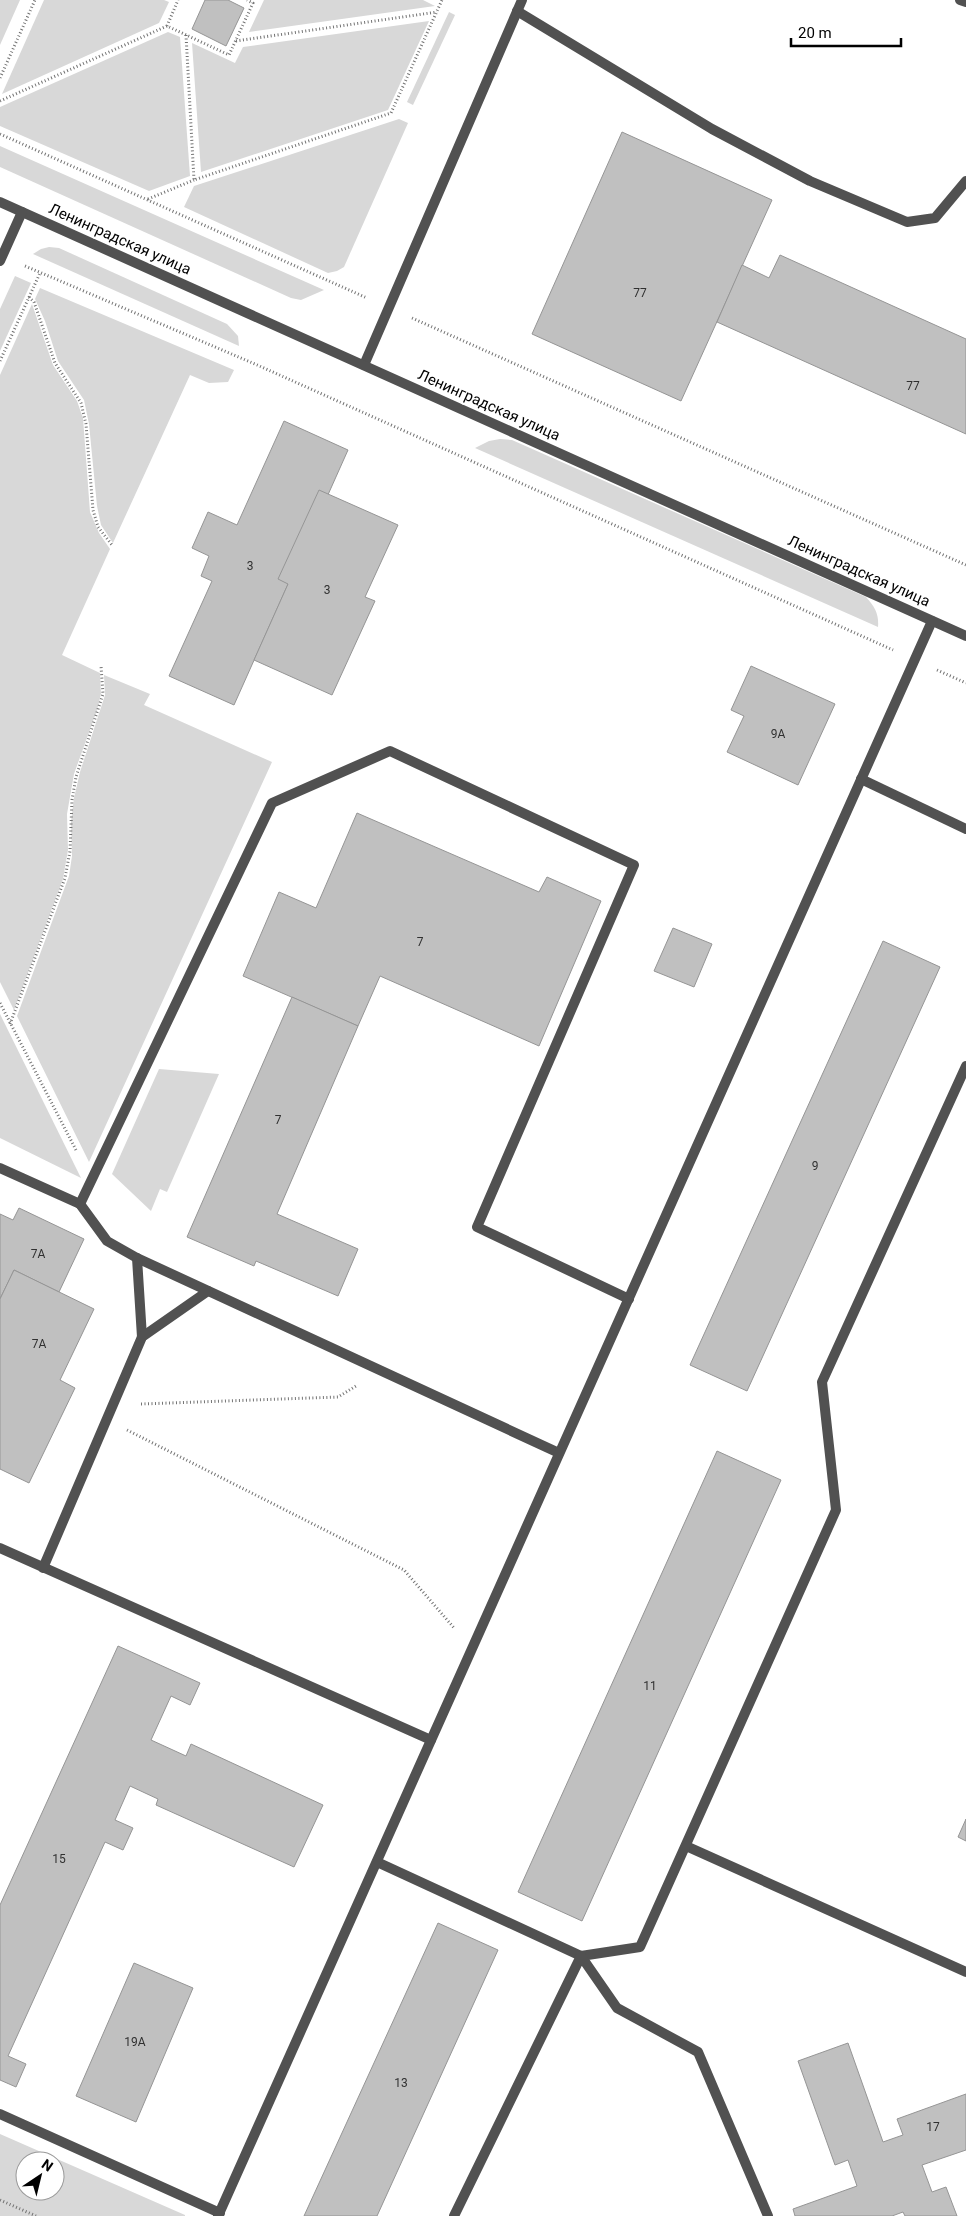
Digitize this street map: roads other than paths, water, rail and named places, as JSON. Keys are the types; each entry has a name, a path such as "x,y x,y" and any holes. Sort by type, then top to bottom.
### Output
{"street":[{"path":"364,365 522,0"},
{"path":"960,0 966,2"},
{"path":"517,11 712,129 810,180 907,222 935,218 966,181"},
{"name":"Ленинградская улица","path":"0,202 966,636"},
{"path":"1,259 22,212"},
{"path":"0,2114 219,2214 932,621"},
{"path":"80,1204 272,803 390,751 634,865 477,1227 628,1299"},
{"path":"861,779 966,829"},
{"path":"581,1956 640,1947 836,1510 822,1382 966,1066"},
{"path":"0,1168 80,1204 107,1241 137,1258 559,1454"},
{"path":"43,1568 142,1337 137,1258"},
{"path":"142,1337 208,1291"},
{"path":"0,1548 431,1740"},
{"path":"686,1846 966,1972"},
{"path":"377,1862 581,1956 617,2008 698,2052 768,2216"},
{"path":"454,2216 581,1956"}]}
